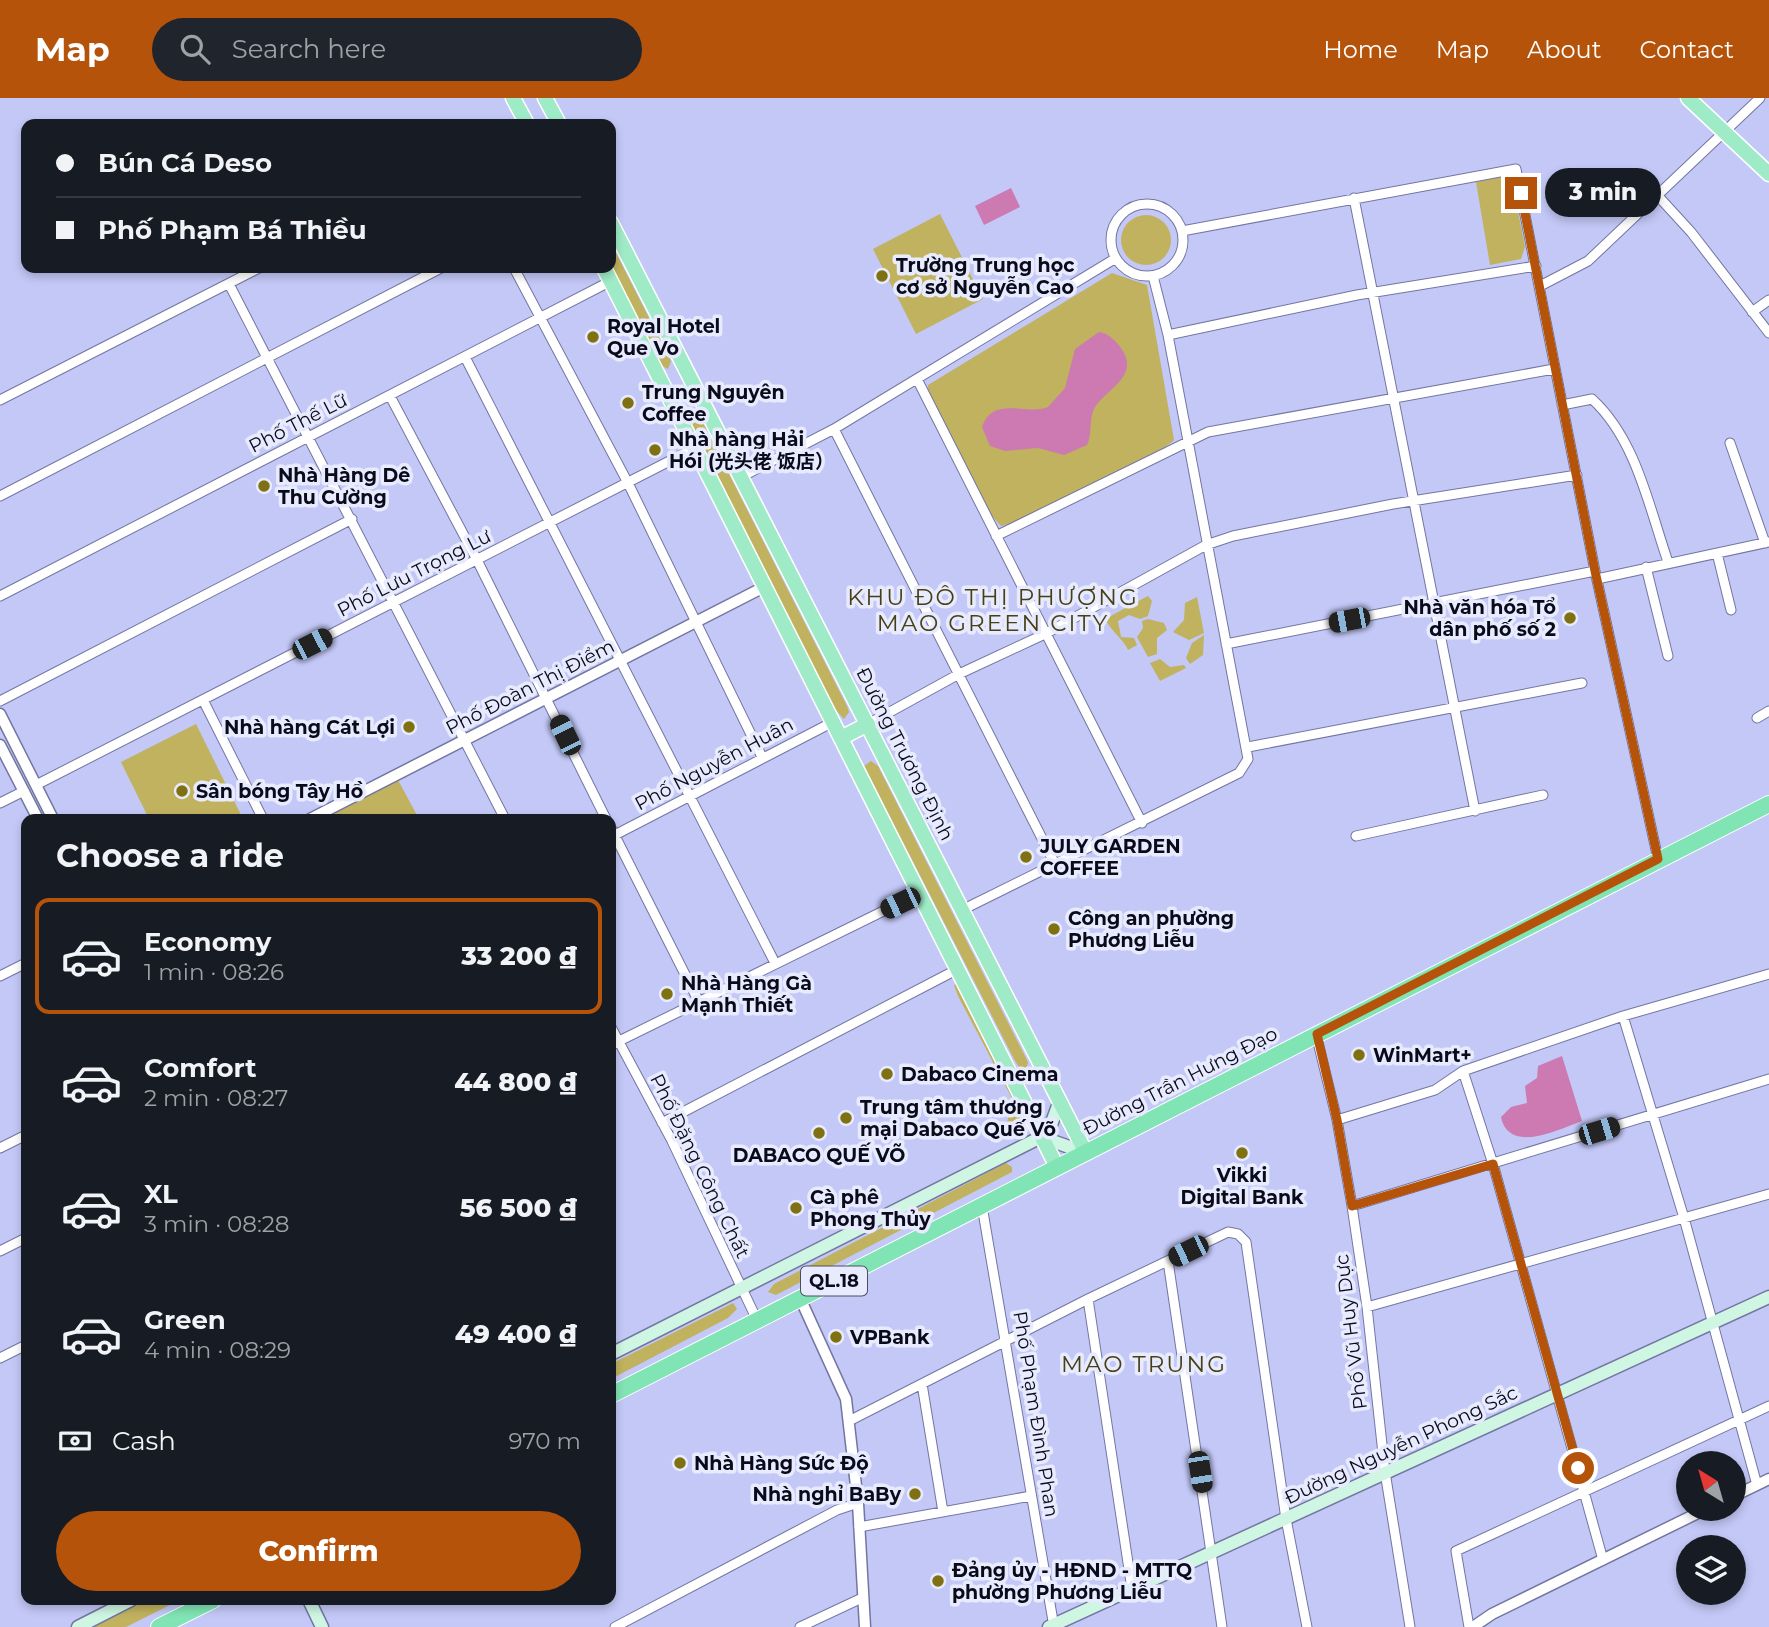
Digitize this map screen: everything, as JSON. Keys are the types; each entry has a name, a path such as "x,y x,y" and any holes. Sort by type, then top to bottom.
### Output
{"highway":[{"name":"Đường Trần Hưng Đạo","path":"616,1392 1769,804"},
{"path":"159,1627 204,1605"}],"main road":[{"path":"513,98 524,119"},
{"path":"545,98 556,119"},
{"path":"1688,98 1769,174"},
{"name":"Đường Trương Định","path":"616,233 1086,1153"},
{"path":"607,273 1057,1167"},
{"path":"666,394 691,382"},
{"path":"841,738 868,724"},
{"path":"616,1351 1041,1137 1052,1123 1059,1103"},
{"path":"1041,1137 1086,1153"},
{"name":"Đường Nguyễn Phong Sắc","path":"1052,1626 1769,1297"},
{"path":"78,1627 121,1605"},
{"path":"312,1605 323,1627"}],"street":[{"path":"1540,286 1588,261 1760,98"},
{"path":"1182,231 1516,169 1596,575 1658,859"},
{"path":"1658,196 1690,232 1769,333"},
{"path":"1354,198 1375,292 1475,811"},
{"path":"1133,207 1161,207 1172,215 1182,231 1182,247 1176,262 1164,272 1153,276 1132,273 1116,258 1111,245 1112,231 1119,219 1133,207"},
{"path":"741,477 834,429 1116,258"},
{"path":"1168,335 1375,292 1536,266"},
{"path":"0,400 250,273"},
{"path":"0,496 270,359 432,273"},
{"path":"517,273 628,483 762,757"},
{"path":"962,910 1056,866 1239,773 1248,759 1248,747 1206,545 1168,335 1153,276"},
{"name":"Phố Thế Lữ","path":"0,596 611,281"},
{"path":"229,284 396,602 502,814"},
{"path":"1752,312 1769,300"},
{"path":"465,357 775,963"},
{"path":"996,536 1208,432 1554,369"},
{"path":"917,379 1142,822"},
{"path":"390,396 477,560 604,814"},
{"path":"1562,405 1592,399 1605,411 1635,466 1668,562"},
{"path":"834,429 1056,866"},
{"path":"1226,644 1767,543 1730,443"},
{"name":"Phố Lưu Trọng Lư","path":"36,785 695,448"},
{"path":"868,724 959,674 1045,634 1206,545 1233,536 1414,500 1577,475"},
{"path":"0,701 352,519"},
{"path":"1717,553 1731,610"},
{"path":"1646,567 1668,656"},
{"name":"Phố Đoàn Thị Điểm","path":"320,814 766,586"},
{"path":"1248,747 1582,683"},
{"path":"203,700 260,814"},
{"path":"1757,718 1769,711"},
{"path":"0,714 50,814"},
{"name":"Phố Nguyễn Huân","path":"616,832 833,722"},
{"path":"0,745 36,814"},
{"path":"0,803 24,791"},
{"path":"1356,836 1543,795"},
{"path":"616,842 698,1000"},
{"path":"616,1042 918,894"},
{"path":"0,976 21,966"},
{"path":"662,1123 956,970"},
{"path":"1337,1120 1435,1090 1463,1071 1623,1016 1769,974"},
{"path":"1623,1016 1684,1218 1757,1485"},
{"name":"Phố Vũ Huy Dực","path":"1317,1034 1337,1120 1352,1206 1367,1307 1385,1472 1410,1627"},
{"name":"Phố Đặng Công Chất","path":"616,1046 662,1123 757,1320"},
{"path":"1463,1071 1493,1164 1602,1560"},
{"path":"1352,1206 1769,1079"},
{"path":"0,1149 21,1138"},
{"path":"1367,1307 1769,1194"},
{"name":"Phố Phạm Đình Phan","path":"982,1206 1007,1341 1052,1626"},
{"path":"849,1421 1088,1299 1228,1232 1238,1234 1247,1242 1286,1519 1307,1627"},
{"path":"0,1251 21,1240"},
{"path":"1168,1261 1222,1627"},
{"path":"800,1298 842,1389 849,1421 858,1503 865,1627"},
{"path":"1088,1299 1132,1589"},
{"path":"0,1358 21,1348"},
{"path":"922,1384 943,1512"},
{"path":"1682,1521 1492,1614 1471,1627 1456,1551 1769,1406"},
{"path":"1746,1490 1769,1479"},
{"path":"859,1527 1031,1496"},
{"path":"615,1627 837,1510 858,1503"},
{"path":"800,1627 862,1598"}],"shaded area":[{"path":"1504,176 1512,181 1525,247 1521,259 1490,265 1476,182"},
{"path":"1011,188 1020,207 984,225 975,206"},
{"path":"940,214 983,299 916,334 873,249"},
{"path":"1146,215 1164,222 1171,240 1164,258 1146,265 1128,258 1121,240 1128,222"},
{"path":"616,253 671,361 668,369 660,365 614,273"},
{"path":"1112,273 1147,285 1174,440 1144,460 1091,488 1001,526 991,515 928,390 928,385"},
{"path":"1099,332 1108,335 1119,345 1127,366 1120,381 1095,407 1087,445 1064,455 1038,448 1005,451 990,446 982,427 987,417 1002,409 1048,407 1065,388 1075,349"},
{"path":"694,416 701,419 847,706 849,712 844,719 834,708 694,428 691,421"},
{"path":"1148,596 1152,601 1148,616 1140,619 1129,615 1118,621 1121,637 1134,638 1137,645 1128,650 1105,619"},
{"path":"1197,597 1204,633 1189,640 1173,632 1184,620 1185,603"},
{"path":"1148,619 1164,623 1167,630 1157,638 1157,654 1148,657 1137,637 1143,628 1142,621"},
{"path":"1204,635 1203,655 1190,664 1186,658 1192,643"},
{"path":"1160,659 1170,667 1184,665 1186,668 1160,681 1150,663"},
{"name":"Sân bóng Tây Hồ","path":"196,724 241,814 147,814 121,762"},
{"path":"871,761 878,766 1028,1062 1026,1070 1020,1069 1014,1059 864,766"},
{"path":"398,780 416,814 332,814"},
{"path":"956,984 1014,1102 958,996 954,985"},
{"path":"1562,1056 1582,1121 1536,1136 1514,1135 1506,1128 1501,1117 1511,1107 1527,1103 1525,1086 1537,1078 1538,1066"},
{"path":"1016,1104 1022,1119 1012,1136 1003,1140 1011,1106"},
{"path":"1006,1163 1012,1167 1012,1172 776,1295 768,1292 774,1284"},
{"path":"733,1303 737,1309 728,1318 616,1376 616,1362"},
{"path":"135,1605 170,1605 126,1627 91,1627"}],"place":[{"name":"Trường Trung học cơ sở Nguyễn Cao","path":"882,276"},
{"name":"Royal Hotel Que Vo","path":"593,337"},
{"name":"Trung Nguyên Coffee","path":"628,403"},
{"name":"Nhà hàng Hải Hói (光头佬 饭店）","path":"655,450"},
{"name":"Nhà Hàng Dê Thu Cường","path":"264,486"},
{"name":"Nhà văn hóa Tổ dân phố số 2","path":"1570,618"},
{"name":"Nhà hàng Cát Lợi","path":"409,727"},
{"name":"Sân bóng Tây Hồ","path":"182,791"},
{"name":"JULY GARDEN COFFEE","path":"1026,857"},
{"name":"Công an phường Phương Liễu","path":"1054,929"},
{"name":"Nhà Hàng Gà Mạnh Thiết","path":"667,994"},
{"name":"WinMart+","path":"1359,1055"},
{"name":"Dabaco Cinema","path":"887,1074"},
{"name":"Trung tâm thương mại Dabaco Quế Võ","path":"846,1118"},
{"name":"DABACO QUẾ VÕ","path":"819,1133"},
{"name":"Vikki Digital Bank","path":"1242,1153"},
{"name":"Cà phê Phong Thủy","path":"796,1208"},
{"name":"VPBank","path":"836,1337"},
{"name":"Nhà Hàng Sức Độ","path":"680,1463"},
{"name":"Nhà nghỉ BaBy","path":"915,1494"},
{"name":"Đảng ủy - HĐND - MTTQ phường Phương Liễu","path":"938,1581"}],"district":[{"name":"KHU ĐÔ THỊ PHƯỢNG MAO GREEN CITY","path":"993,610"},
{"name":"MAO TRUNG","path":"1144,1364"}],"route":[{"path":"1521,193 1595,571 1658,859 1317,1034 1337,1120 1352,1206 1493,1164 1578,1468"}]}
